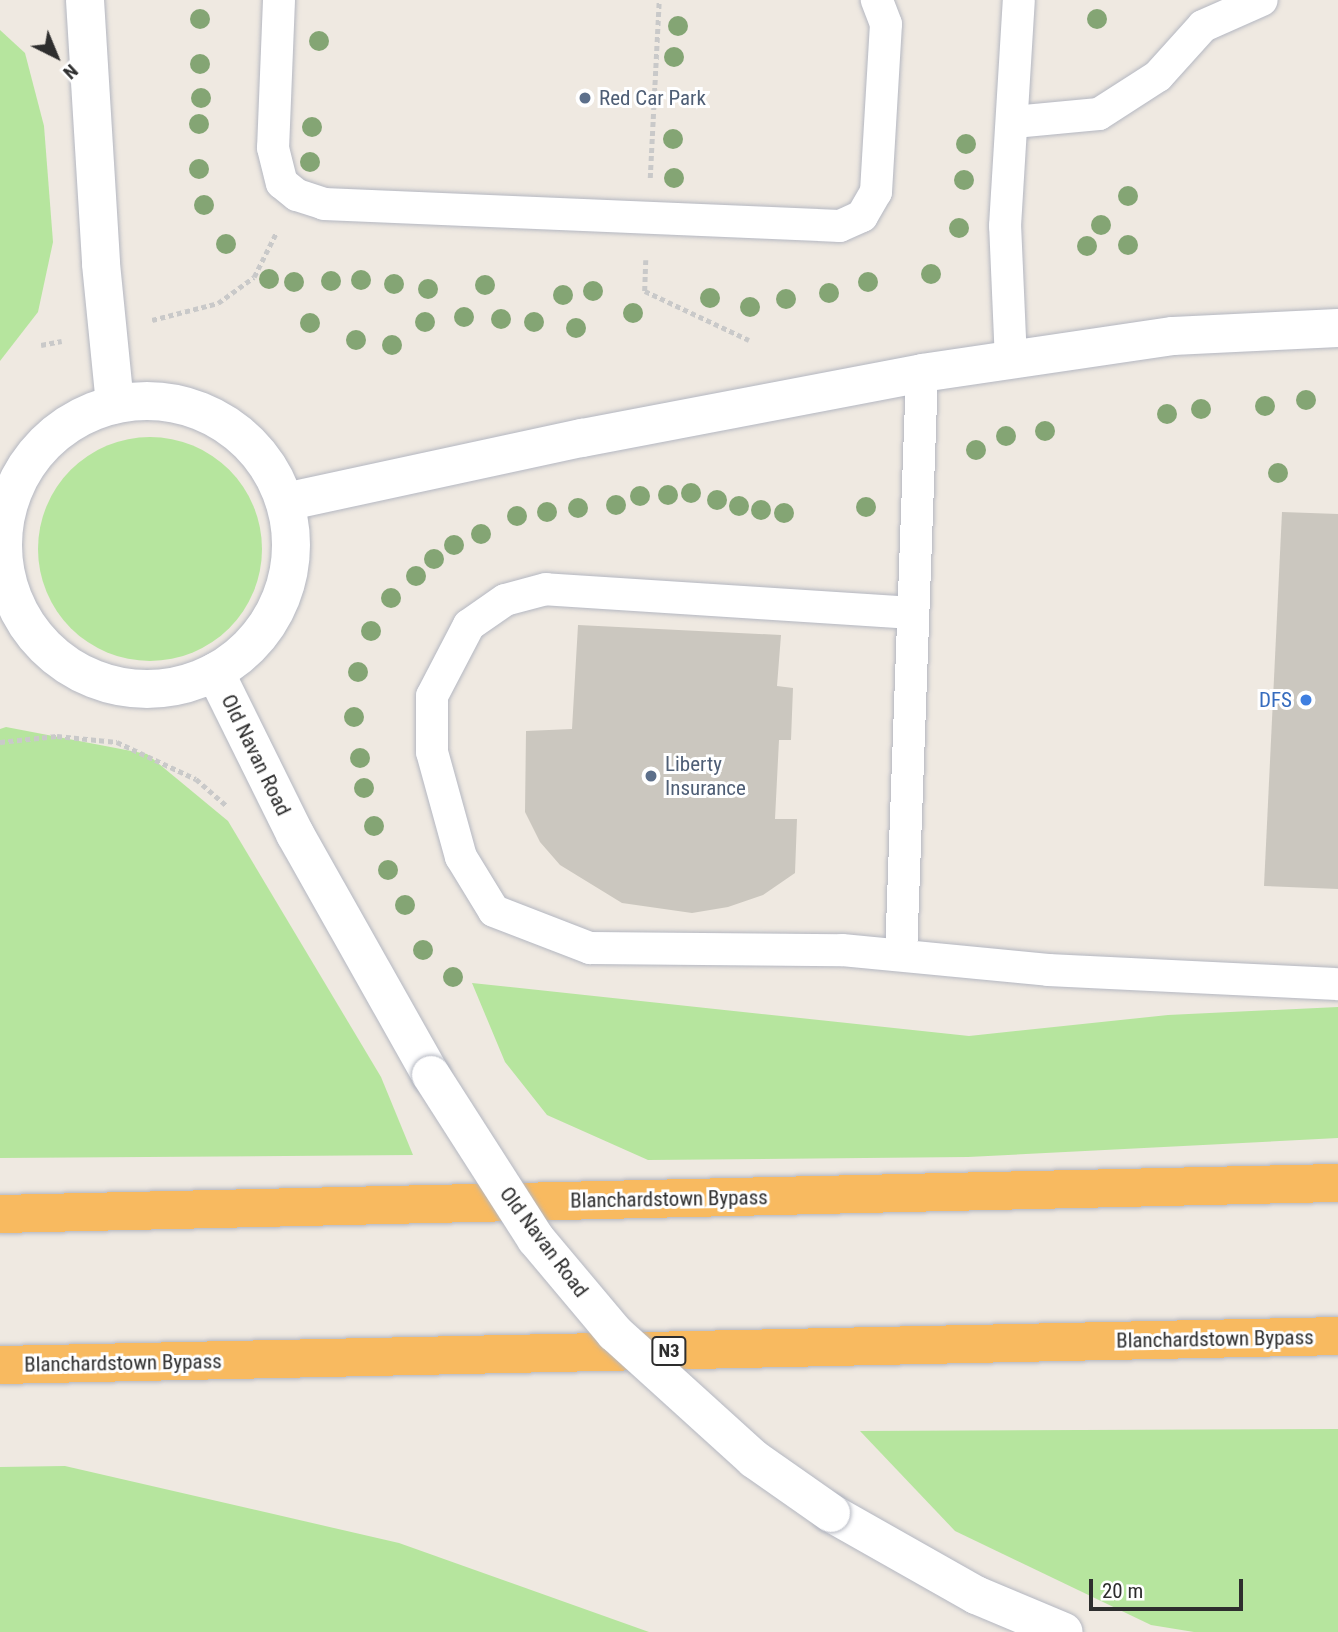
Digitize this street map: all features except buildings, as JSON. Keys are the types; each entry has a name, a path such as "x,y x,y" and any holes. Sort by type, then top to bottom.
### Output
{"highway":[{"name":"Blanchardstown Bypass","path":"0,1214 1338,1183"},
{"name":"Blanchardstown Bypass","path":"0,1367 1338,1336"},
{"name":"N3","path":"0,1367 477,1379 1338,1362"}],"street":[{"path":"85,0 115,404"},
{"path":"285,502 582,438 922,373 1173,336 1338,328"},
{"path":"166,402 214,417 254,447 285,502 291,555 283,594 258,638 215,672 172,687 137,690 102,682 52,654 8,615 2,543 10,500 30,461 60,430 86,414 115,404 166,402"},
{"name":"Old Navan Road","path":"215,672 295,834 431,1075 536,1239 615,1333 754,1459 831,1513 976,1595 1064,1632"}],"lane":[{"path":"279,0 273,148 282,183 297,195 324,204 840,226 862,216 876,192 886,24 877,0"},
{"path":"1011,362 1005,226 1014,122 1019,0"},
{"path":"1014,122 1099,114 1158,76 1203,26 1262,0"},
{"path":"901,955 922,373"},
{"path":"913,613 546,589 505,600 469,625 432,696 432,752 461,857 494,911 590,947 901,955 1048,970 1338,984"}],"path":[{"path":"41,345 108,332 218,303 254,277 297,195"},
{"path":"0,742 57,736 117,742 196,779 233,811"}],"green space":[{"path":"0,30 25,53 44,126 53,242 38,312 0,361"},
{"path":"139,437 161,437 203,450 221,462 237,478 254,506 262,549 254,592 237,620 221,636 193,653 161,661 139,661 97,648 79,636 63,620 46,592 38,560 38,538 51,496 63,478 79,462 107,445"},
{"path":"6,727 147,754 228,821 381,1077 413,1155 0,1158 0,729"},
{"path":"472,983 969,1036 1168,1015 1338,1007 1338,1138 968,1157 648,1160 547,1115 505,1062"},
{"path":"1338,1429 1338,1632 1194,1632 1151,1625 955,1531 860,1431"},
{"path":"65,1466 399,1543 649,1632 0,1632 0,1467"}],"place":[{"name":"Red Car Park","path":"585,98"},
{"name":"DFS","path":"1306,700"},
{"name":"Liberty Insurance","path":"651,776"}]}
